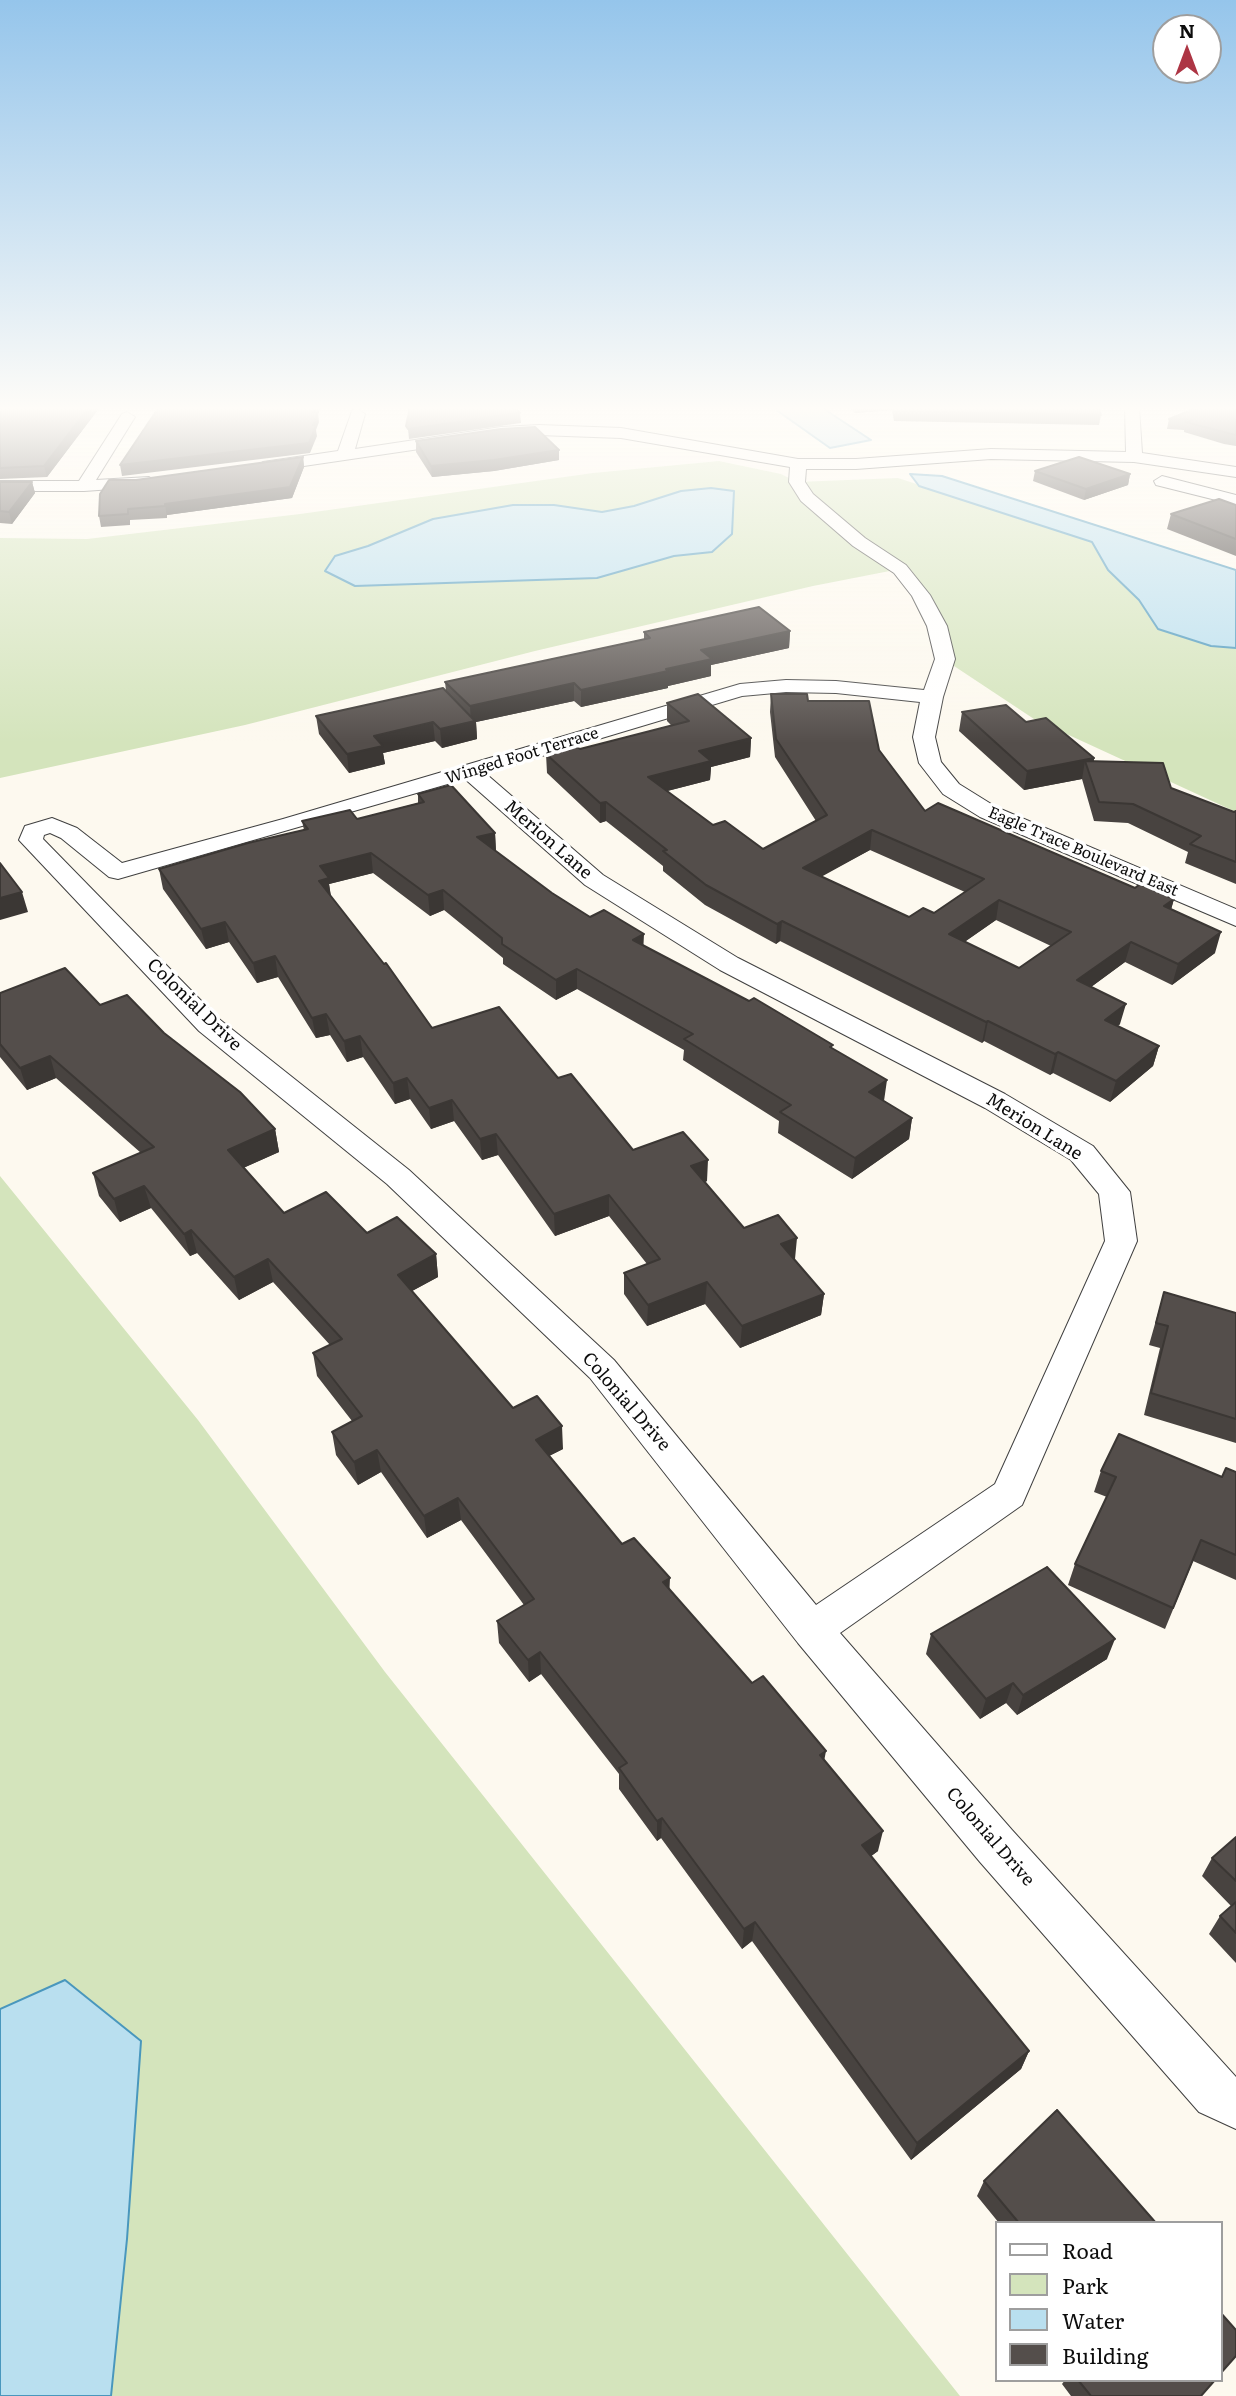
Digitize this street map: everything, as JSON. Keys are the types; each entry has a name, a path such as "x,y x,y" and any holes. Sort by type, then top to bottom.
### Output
{"street":[{"name":"Eagle Trace Boulevard East","path":"832,519 859,542 900,569 921,595 937,625 945,659 932,697 924,737 930,763 951,789 988,812 1236,918"},
{"name":"Winged Foot Terrace","path":"118,872 470,772 740,690 786,686 836,687 932,697"},
{"name":"Merion Lane","path":"470,772 594,880 729,964 995,1101 1072,1146 1082,1153 1114,1192 1121,1241 1009,1494 812,1630"},
{"name":"Colonial Drive","path":"118,872 69,833 52,825 33,831 30,840 49,862 209,1025 398,1178 602,1369 812,1630 996,1846 1217,2094 1236,2104"}],"green space":[{"path":"259,519 1023,519 1091,541 1112,574 1145,603 1236,645 1236,812 1034,719 951,664 900,569 813,586 535,651 245,725 0,778 0,538 87,539"},
{"path":"0,1176 198,1420 385,1672 960,2396 0,2396"}],"water":[{"path":"433,519 733,519 732,534 712,552 674,556 597,578 355,586 325,571 335,556 368,546"},
{"path":"1020,519 1076,519 1236,570 1236,648 1211,646 1158,629 1139,600 1108,570 1092,542"},
{"path":"65,1980 141,2041 127,2239 111,2396 0,2396 0,2009"}],"building":[{"path":"1184,519 1236,519 1236,539"},
{"path":"759,607 790,631 701,650 712,659 666,669 668,671 581,690 574,683 470,706 445,682 650,638 644,632"},
{"path":"443,688 475,721 440,729 433,722 374,736 383,746 347,754 316,716"},
{"path":"698,694 751,738 699,751 711,761 648,777 713,825 725,821 763,849 827,815 776,739 771,694 807,694 808,701 869,701 879,750 925,811 938,803 1135,888 1140,884 1174,899 1164,906 1221,932 1178,964 1131,942 1077,980 1126,1004 1105,1020 1159,1046 1116,1081 1058,1052 1055,1054 986,1022 782,921 777,924 706,885 606,802 600,803 546,754 577,747 580,749 689,721 667,703","holes":["872,830 984,879 934,913 923,908 909,917 803,868","999,900 1071,932 1019,968 949,934"]},
{"path":"1006,705 1026,722 1046,718 1094,758 1027,771 962,712"},
{"path":"1085,761 1163,763 1171,788 1236,811 1236,862 1190,844 1201,836 1133,804 1099,802"},
{"path":"451,785 495,833 477,837 552,893 590,917 604,910 644,934 633,940 749,1001 754,998 887,1080 869,1092 912,1118 855,1158 780,1112 791,1105 684,1039 693,1034 577,969 556,980 502,944 502,938 443,890 428,895 371,853 320,866 329,878 319,881 384,964 386,963 432,1028 499,1007 558,1078 571,1074 633,1150 683,1132 708,1160 691,1166 744,1228 778,1215 797,1238 781,1244 824,1294 742,1326 707,1282 648,1305 624,1273 660,1259 609,1195 554,1214 496,1134 480,1139 452,1100 429,1108 407,1078 393,1083 360,1036 344,1041 326,1014 312,1018 275,956 253,963 225,922 201,929 159,869 308,829 302,821 350,810 357,819 424,802 418,794"},
{"path":"0,863 22,892 0,898"},
{"path":"65,968 100,1005 127,995 164,1033 240,1092 275,1129 228,1150 284,1213 326,1192 367,1233 397,1217 436,1254 398,1275 513,1408 537,1396 562,1426 536,1440 622,1544 634,1538 670,1578 663,1582 752,1683 763,1676 826,1751 820,1755 883,1831 862,1845 1029,2051 917,2143 755,1922 744,1929 662,1818 657,1821 619,1768 627,1763 540,1652 528,1660 497,1621 534,1599 458,1498 424,1516 377,1450 354,1462 332,1432 362,1416 313,1353 342,1339 268,1259 234,1277 191,1230 184,1234 144,1186 114,1199 93,1173 154,1147 50,1056 20,1068 0,1044 0,993"},
{"path":"1164,1292 1236,1313 1236,1419 1151,1393 1168,1326 1156,1323"},
{"path":"1119,1434 1222,1477 1226,1468 1236,1472 1236,1555 1201,1540 1173,1608 1075,1564 1116,1477 1101,1471"},
{"path":"1047,1567 1115,1639 1023,1695 1013,1683 986,1699 931,1634"},
{"path":"1236,1837 1236,1881 1212,1858"},
{"path":"1236,1902 1236,1933 1220,1916"},
{"path":"1057,2110 1154,2221 1017,2221 984,2181"},
{"path":"1222,2314 1236,2330 1236,2356 1222,2372"},
{"path":"1080,2382 1213,2382 1201,2396 1091,2396"}]}
